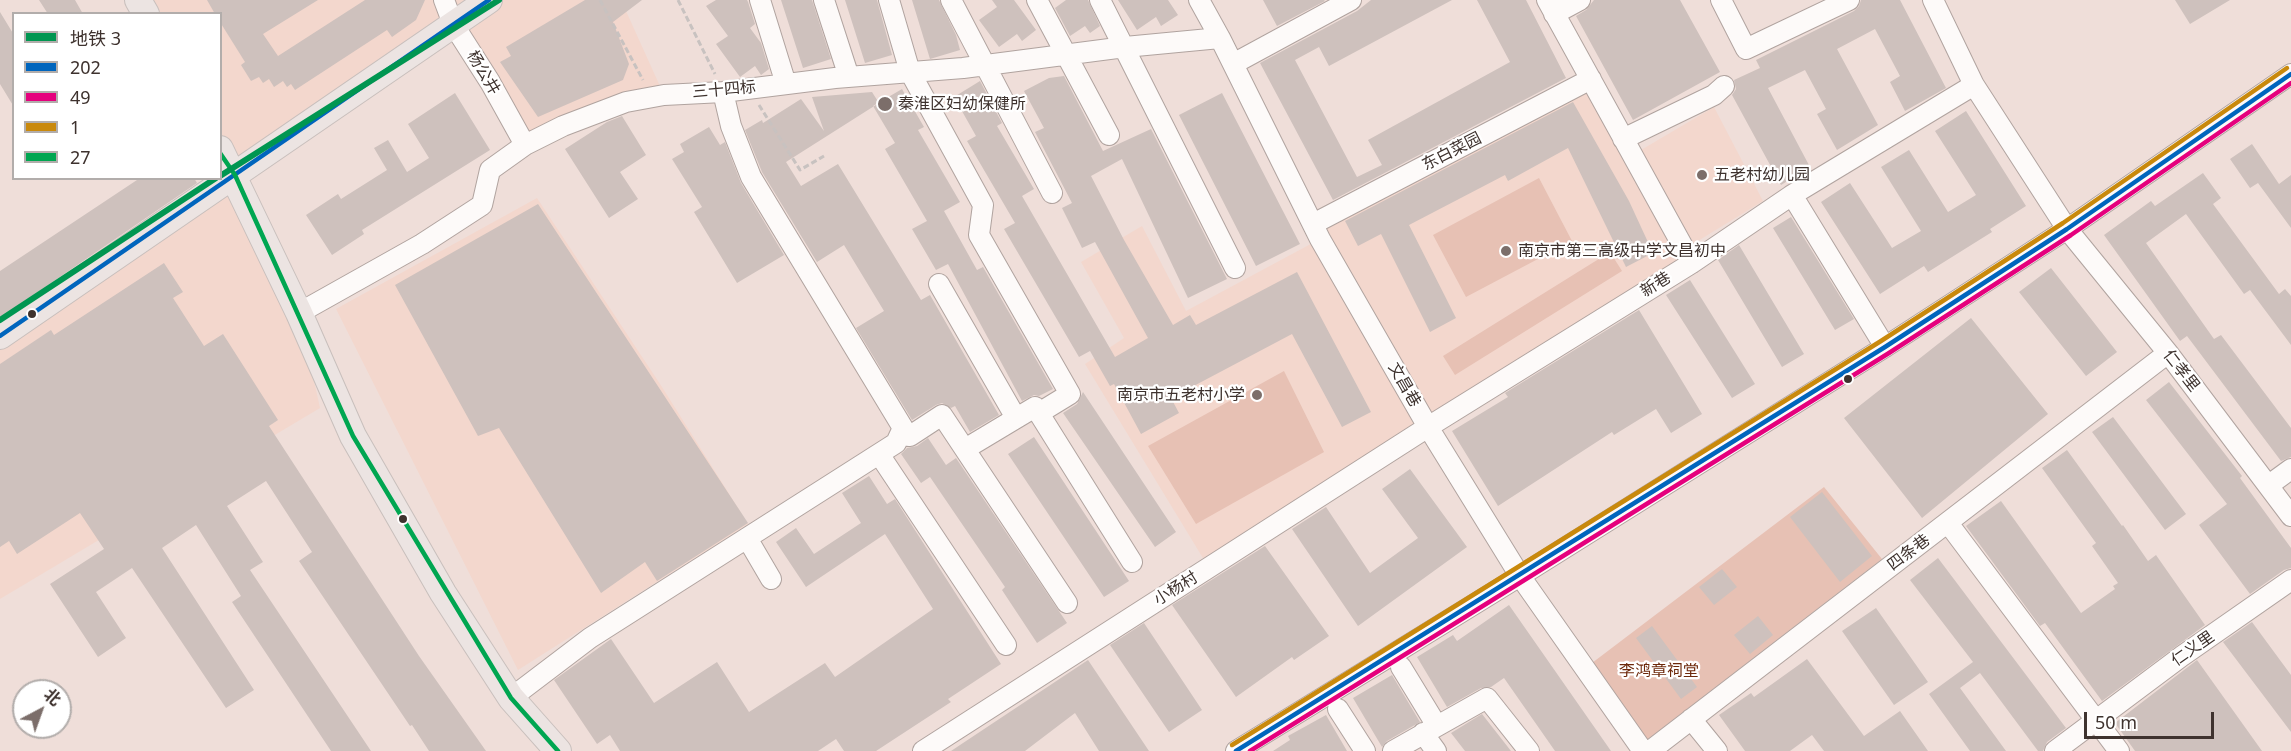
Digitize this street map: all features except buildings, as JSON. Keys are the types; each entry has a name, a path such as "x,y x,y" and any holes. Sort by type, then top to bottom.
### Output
{"main road":[{"path":"0,336 489,0"},
{"path":"222,152 235,175 299,312 353,436 443,593 511,698 558,751"}],"street":[{"name":"杨公井","path":"444,0 453,24 490,82 525,145"},
{"path":"760,0 786,84"},
{"path":"824,0 849,77"},
{"path":"889,0 910,72 983,206 979,235 1070,394 1039,413"},
{"path":"951,0 1052,193"},
{"path":"1037,0 1109,135"},
{"path":"1100,0 1235,268"},
{"name":"文昌巷","path":"1199,0 1313,224 1428,427 1520,576 1643,751"},
{"path":"1233,64 1351,0"},
{"path":"1580,0 1551,7 1692,263"},
{"path":"1721,0 1746,49 1849,0"},
{"name":"仁孝里","path":"1933,0 1974,85 2067,229 2168,353 2291,516"},
{"name":"三十四标","path":"299,312 422,244 482,205 490,170 525,145 563,126 626,102 652,97 723,92 849,77 985,65 1125,47 1220,38"},
{"path":"1236,751 1885,347 2067,229 2291,74"},
{"name":"东白菜园","path":"1313,224 1591,80"},
{"name":"新巷","path":"1428,427 1692,263 1792,195 1974,85"},
{"path":"1623,139 1714,95 1724,86"},
{"path":"511,698 590,638 896,443 903,428 751,177 731,126 723,92"},
{"path":"1792,195 1885,347"},
{"path":"939,284 1016,418"},
{"name":"四条巷","path":"1650,751 2168,353"},
{"path":"965,449 1035,407 1132,562"},
{"path":"900,435 910,436 942,415 1067,603"},
{"name":"小杨村","path":"923,751 1428,427"},
{"path":"879,454 1005,645"},
{"path":"2269,485 2291,469"},
{"path":"1948,523 2119,751"},
{"path":"747,538 771,579"},
{"name":"仁义里","path":"2055,751 2291,580"},
{"path":"1401,667 1430,730 1436,751"},
{"path":"1393,751 1487,698 1530,751"},
{"path":"1338,709 1365,751"},
{"path":"1691,719 1717,751"}],"path":[{"path":"600,0 652,97"},
{"path":"678,0 723,92"},
{"path":"748,89 800,170 824,156"}],"shaded area":[{"path":"138,0 621,0 664,95 525,145 453,24 235,175 299,313 320,408 0,599 0,336 234,175 222,151 222,12 145,12"},
{"path":"1591,79 1692,263 1209,568 1085,364 1124,338 1081,262 1142,226 1186,311 1320,239 1313,224"},
{"name":"五老村幼儿园","path":"1714,107 1763,201 1693,244 1641,150"},
{"path":"537,198 662,387 748,524 518,670 336,309"}],"green space":[{"path":"1539,178 1572,241 1466,297 1433,235"},
{"path":"1610,252 1622,271 1455,375 1443,356"},
{"path":"1284,371 1324,452 1196,524 1148,446"},
{"name":"李鸿章祠堂","path":"1824,487 1882,559 1647,740 1592,663"}],"metro line":[{"name":"3","path":"222,175 499,0"},
{"name":"3","path":"0,320 213,180"}],"transit line":[{"name":"202","path":"0,336 489,0"},
{"name":"1","path":"1232,745 1881,341 2063,223 2287,68"},
{"name":"202","path":"1236,751 1885,347 2067,229 2291,74"},
{"name":"49","path":"1250,751 1889,353 2071,235 2291,83"},
{"name":"27","path":"222,156 235,175 353,436 511,698 558,751"}],"place":[{"name":"秦淮区妇幼保健所","path":"885,104"},
{"name":"五老村幼儿园","path":"1702,175"},
{"name":"南京市第三高级中学文昌初中","path":"1506,251"},
{"name":"南京市五老村小学","path":"1257,395"}]}
